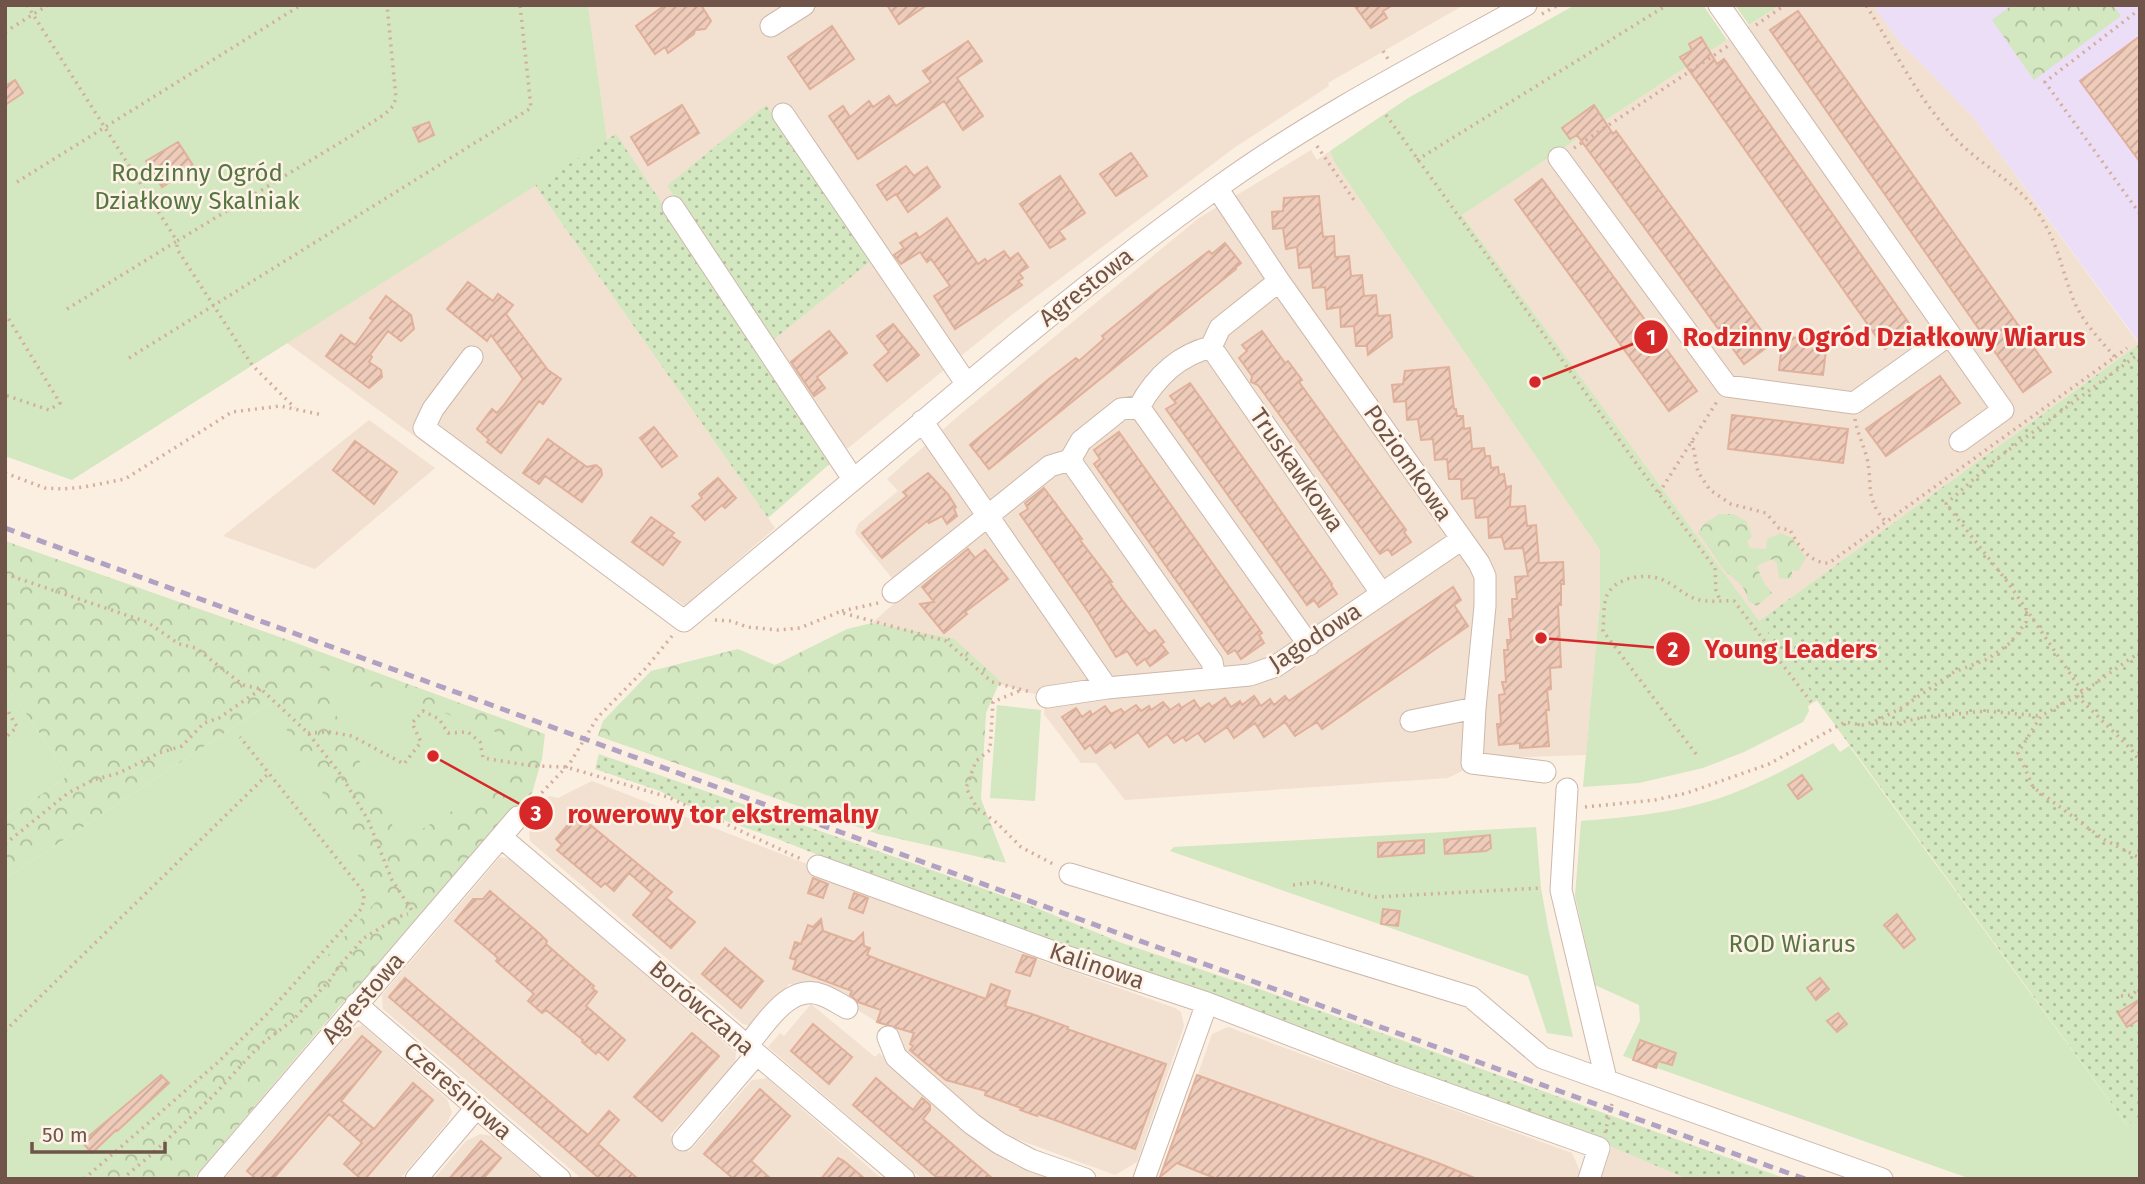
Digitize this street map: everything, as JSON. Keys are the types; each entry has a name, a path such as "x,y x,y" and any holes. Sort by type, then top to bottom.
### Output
{"street":[{"path":"771,26 803,5"},
{"name":"Agrestowa","path":"684,621 966,383 1107,269 1217,188 1357,98 1526,5"},
{"path":"1718,5 2003,410 1960,441"},
{"path":"783,114 966,383"},
{"path":"1559,158 1727,386 1854,402 1949,335"},
{"name":"Poziomkowa","path":"1217,188 1279,281 1479,562 1485,576 1485,606 1472,763 1545,772"},
{"path":"673,207 853,479"},
{"path":"1139,407 1151,385 1191,352 1211,347 1220,328 1279,281"},
{"name":"Truskawkowa","path":"1211,347 1382,593"},
{"path":"472,357 433,409 424,428 684,621"},
{"path":"893,592 1050,466 1070,460 1081,441 1121,409 1139,407"},
{"path":"1139,407 1309,645"},
{"path":"922,421 1107,688"},
{"path":"1070,460 1212,662 1215,678"},
{"name":"Jagodowa","path":"1047,697 1107,688 1250,675 1276,667 1462,539"},
{"path":"1411,721 1475,708"},
{"path":"1567,799 1560,890 1609,1089"},
{"name":"Agrestowa","path":"208,1179 356,1004 419,920 518,817"},
{"name":"Borówczana","path":"501,836 904,1179"},
{"name":"Kalinowa","path":"818,866 1065,956 1207,1003 1394,1075 1600,1148 1589,1179"},
{"path":"1070,874 1471,997 1543,1058 1609,1089 1882,1179"},
{"path":"683,1140 785,1002 803,992 821,994 847,1008"},
{"path":"1144,1179 1207,1003"},
{"name":"Czereśniowa","path":"356,1004 560,1179"},
{"path":"888,1037 896,1057 990,1137 1031,1160 1085,1179"},
{"path":"416,1179 477,1107"}],"path":[{"path":"27,5 177,241 177,249 252,365 295,408"},
{"path":"5,32 48,5"},
{"path":"17,183 301,5"},
{"path":"67,309 385,114 393,106 395,86 387,5"},
{"path":"129,358 531,108 520,5"},
{"path":"1417,159 1667,5"},
{"path":"1559,158 1785,5"},
{"path":"2140,9 2045,82 2140,214"},
{"path":"1386,115 1715,568 1716,590 1720,600"},
{"path":"1306,129 1356,203"},
{"path":"5,313 60,403 48,410 5,395"},
{"path":"2126,363 2116,356 2127,348"},
{"path":"2082,691 2026,608 1946,504 1995,460 2140,353"},
{"path":"1659,494 1727,386"},
{"path":"1854,402 1855,422 1867,457 1871,499 1874,508 1885,522"},
{"path":"5,473 31,485 63,489 125,479 232,412 280,406 323,415"},
{"path":"5,574 147,622 179,645 196,648 243,685 261,689 308,733 341,775 368,820 392,880 419,920"},
{"path":"1696,754 1603,631 1609,592 1629,578 1643,576 1662,579 1692,598 1701,600 1734,601 1811,702"},
{"path":"701,607 716,621 731,621 747,627 778,630 800,628 839,612 872,606 886,600 893,592"},
{"path":"1567,799 1618,805 1688,793 1769,764 1845,722 1861,725 1874,722 1903,707 1954,672 1988,659 2010,643 2026,622 2026,608"},
{"path":"839,612 946,640 992,682 1047,697"},
{"path":"518,817 566,767 597,718 646,668 684,621"},
{"path":"2140,652 2077,696 2041,716 2018,753 2033,787 2104,839 2140,858"},
{"path":"5,844 68,793 93,780 119,773 159,753 182,746 204,723 219,718 261,689"},
{"path":"1021,690 993,702 990,750 976,761 966,788 977,808 1021,847 1070,874"},
{"path":"2077,696 2140,761"},
{"path":"5,706 17,727 5,738"},
{"path":"308,733 329,732 352,736 404,764 421,742 412,723 423,711 439,719 448,733 468,732 480,742 483,758 533,766 566,767 667,797 818,866"},
{"path":"1874,722 1893,724 1925,717 1986,711 2041,716"},
{"path":"84,1179 216,1064 268,1013 362,908 362,890 240,737"},
{"path":"5,1031 269,773"},
{"path":"1293,885 1316,882 1375,897 1538,888 1542,894"},
{"path":"122,1179 214,1096 260,1045 293,1020 330,980 364,937 398,917 419,920"},
{"path":"2122,996 2132,995 2140,987"},
{"path":"1606,1131 1609,1089"}],"shaded area":[{"path":"588,5 793,5 775,33 816,5 1464,5 1328,83 1329,86 1234,148 1009,317 842,453 772,341 871,260 667,186 675,198 663,205 616,135 607,140"},
{"path":"1780,5 1873,5 1899,41 1973,117 2139,344 1759,621 1462,215"},
{"path":"1873,5 2140,5 2140,344 1973,117 1899,41"},
{"path":"1311,150 1317,160 1330,151 1335,163 1600,550 1600,602 1586,755 1487,758 1448,778 1125,800 1096,763 1081,763 1044,714 1046,697 992,682 946,641 872,623 905,594 855,533 858,524 898,491 887,479 956,418 1199,218"},
{"path":"535,185 775,528 685,606 671,596 658,614 287,343"},
{"path":"369,420 435,468 315,569 223,536"},
{"path":"592,781 815,867 816,874 1181,1012 1184,1026 1137,1162 1115,1175 1014,1138 981,1117 901,1048 895,1028 877,1022 821,987 789,984 753,1026 743,1024 530,841 528,821 549,796 558,798"},
{"path":"500,857 511,859 736,1053 735,1064 670,1135 689,1152 752,1080 767,1078 882,1179 582,1179 383,1009 382,995"},
{"path":"811,1004 875,1057 879,1053 968,1130 1061,1179 922,1179 768,1047 780,1033 784,1036"},
{"path":"362,1025 447,1099 452,1112 447,1123 400,1179 224,1179 351,1030"},
{"path":"1228,1027 1572,1153 1580,1171 1577,1179 1161,1179 1212,1034"},
{"path":"480,1134 492,1136 541,1179 434,1179 466,1141"},
{"path":"1612,1147 1687,1179 1601,1179"}],"green space":[{"name":"Rodzinny Ogród Działkowy Skalniak","path":"5,5 588,5 607,140 72,480 5,456"},
{"path":"1575,5 1703,5 1727,40 1462,215 1817,700 1808,706 1809,711 1803,722 1744,752 1703,768 1639,783 1583,787 1600,602 1600,550 1335,163 1330,151 1408,98"},
{"path":"1735,5 1780,5 1749,25"},
{"path":"2012,5 2113,5 2121,16 2034,80 1992,20"},
{"path":"766,105 872,260 772,341 667,186"},
{"path":"616,134 833,461 768,518 535,185"},
{"path":"2139,344 2140,1117 2128,1126 1759,621"},
{"path":"1720,514 1733,514 1746,521 1752,536 1747,542 1750,548 1766,549 1767,539 1781,533 1792,538 1806,558 1798,571 1792,570 1792,577 1787,579 1779,578 1777,564 1773,559 1760,564 1757,567 1772,593 1757,606 1748,601 1744,589 1724,570 1698,533 1705,523"},
{"path":"5,541 545,734 542,759 532,793 426,915 338,1008 193,1179 93,1179 269,1021 271,702 5,879 5,819 69,775 5,684"},
{"path":"872,623 954,639 1000,681 986,713 981,799 1006,863 878,834 598,736 603,721 651,671 738,649 775,665 847,629"},
{"path":"310,664 507,736 508,777 401,842"},
{"path":"5,684 69,775 5,819"},
{"path":"271,702 381,896 269,1021 93,1179 5,1179 5,879"},
{"path":"997,705 1041,710 1035,801 990,798"},
{"name":"ROD Wiarus","path":"1833,743 1840,752 1849,746 2127,1125 2140,1117 2140,1179 1971,1179 1623,1056 1640,1021 1639,1005 1595,985 1575,896 1581,821 1657,813 1713,800 1770,777"},
{"path":"599,754 932,870 1122,943 1265,991 1787,1179 1687,1179 1612,1147 1587,1133 1278,1023 1200,989 956,909 775,838 698,811 660,791 595,769"},
{"path":"1536,827 1541,888 1573,1037 1547,1033 1528,976 1170,851 1174,847"}],"building":[{"path":"665,5 701,5 711,21 705,29 695,30 694,34 668,53 665,47 655,54 636,26"},
{"path":"887,5 927,5 899,24"},
{"path":"1354,5 1393,5 1383,11 1387,18 1371,28"},
{"path":"1798,11 2051,372 2023,392 1770,30"},
{"path":"832,26 854,59 810,89 788,57"},
{"path":"2140,36 2140,162 2080,81"},
{"path":"1701,37 1717,64 1724,59 1913,329 1885,349 1680,57 1692,50 1689,44"},
{"path":"968,41 982,61 957,78 983,116 963,130 944,101 858,159 829,116 843,106 850,117 869,101 873,107 889,96 896,106 931,82 923,71"},
{"path":"15,80 23,93 5,105 5,86"},
{"path":"682,105 699,133 648,165 631,137"},
{"path":"1594,105 1613,134 1616,131 1764,334 1782,336 1744,364 1577,135 1570,139 1562,128"},
{"path":"429,122 434,135 419,142 413,128"},
{"path":"178,142 194,167 162,187 146,161"},
{"path":"1131,153 1147,176 1116,196 1100,174"},
{"path":"906,166 914,176 927,167 940,187 908,212 896,194 887,200 877,185"},
{"path":"1060,176 1085,213 1059,231 1065,239 1050,248 1020,204"},
{"path":"1542,179 1697,391 1669,411 1515,200"},
{"path":"1319,196 1323,237 1334,236 1335,257 1349,256 1351,276 1362,275 1364,296 1376,295 1378,316 1390,315 1392,337 1368,355 1367,346 1356,346 1354,326 1341,327 1340,307 1327,309 1325,287 1313,288 1311,267 1299,268 1297,247 1286,249 1283,228 1273,229 1272,212 1283,211 1284,198"},
{"path":"947,218 978,264 985,259 987,262 1004,251 1010,259 1018,253 1028,267 1019,273 1023,278 1018,281 1022,285 955,329 934,296 950,286 931,259 927,262 920,252 901,264 894,255 904,248 900,243 916,233 919,238"},
{"path":"1225,243 1241,263 1236,269 989,469 970,445 1076,358 1079,361 1104,339 1102,336 1161,288 1209,251 1212,254"},
{"path":"468,282 493,301 498,294 513,305 506,314 548,370 561,379 543,404 539,401 501,453 487,442 489,440 477,429 492,409 497,413 523,379 491,335 487,341 447,309"},
{"path":"386,296 411,315 414,329 401,341 388,331 370,355 372,357 369,362 381,370 382,377 369,388 326,356 341,335 355,345"},
{"path":"893,324 919,355 887,381 874,365 889,352 877,336"},
{"path":"829,331 847,353 817,377 825,388 814,396 791,362"},
{"path":"1262,331 1285,363 1288,361 1302,380 1299,382 1406,530 1404,532 1411,542 1392,555 1388,549 1380,554 1258,385 1251,382 1252,376 1239,358 1247,351 1242,345"},
{"path":"1783,336 1827,342 1823,375 1779,370"},
{"path":"1449,367 1454,409 1457,416 1463,416 1464,429 1470,428 1472,449 1484,448 1485,456 1490,456 1491,468 1498,467 1499,475 1504,474 1506,487 1511,486 1510,507 1525,506 1527,526 1536,525 1539,563 1563,562 1564,584 1561,584 1561,605 1558,605 1561,667 1550,668 1551,689 1547,690 1549,746 1520,748 1520,743 1499,745 1499,695 1505,694 1502,682 1506,682 1504,650 1508,650 1507,640 1511,640 1509,619 1513,619 1512,599 1517,599 1515,577 1528,576 1523,548 1505,549 1502,537 1489,538 1488,517 1476,518 1474,498 1462,499 1461,479 1449,479 1447,459 1435,460 1433,439 1421,440 1418,419 1407,420 1406,401 1394,402 1392,385 1403,384 1405,371"},
{"path":"1940,376 1960,403 1886,456 1866,429"},
{"path":"1190,383 1332,584 1337,594 1319,607 1314,600 1307,605 1166,409 1176,403 1170,396"},
{"path":"1732,415 1848,429 1843,463 1728,449"},
{"path":"654,427 677,456 662,467 640,438"},
{"path":"1119,432 1262,633 1259,635 1264,643 1241,659 1235,650 1228,654 1094,464 1100,459 1094,450"},
{"path":"548,439 587,467 596,465 601,469 602,475 582,502 545,476 539,484 523,473"},
{"path":"355,441 397,472 374,504 333,470"},
{"path":"928,473 948,494 956,507 954,509 957,516 947,524 942,516 929,523 927,521 882,558 862,533 907,496 903,492"},
{"path":"718,478 736,498 725,508 722,505 705,520 692,506 702,498 699,494"},
{"path":"1044,488 1122,600 1149,634 1155,630 1164,642 1161,644 1168,653 1150,666 1145,659 1137,665 1127,651 1116,657 1089,613 1020,514 1028,509 1025,503"},
{"path":"651,517 674,533 671,536 680,542 663,565 632,542"},
{"path":"968,549 975,558 985,550 1008,579 965,612 967,614 944,633 920,604 934,602 922,587"},
{"path":"1453,587 1461,600 1454,605 1468,626 1322,729 1317,722 1295,736 1285,722 1264,737 1255,723 1234,738 1227,727 1205,742 1198,733 1186,741 1183,737 1174,743 1167,734 1149,747 1138,732 1115,748 1111,742 1096,753 1090,745 1085,749 1062,717 1076,708 1082,717 1090,711 1092,715 1105,706 1111,714 1121,709 1124,713 1136,705 1141,711 1149,706 1151,710 1163,702 1170,710 1179,704 1181,708 1194,700 1200,709 1209,703 1212,707 1225,698 1231,707 1240,701 1242,705 1254,696 1261,706 1270,699 1274,705 1285,696 1289,701"},
{"path":"1802,775 1812,789 1798,799 1788,785"},
{"path":"577,814 672,892 666,898 695,922 671,948 633,915 652,893 629,873 614,891 605,883 601,887 557,850 562,845 556,839"},
{"path":"1490,835 1491,848 1486,851 1445,854 1444,840"},
{"path":"1424,840 1424,853 1378,857 1378,843"},
{"path":"813,878 828,884 823,898 808,893"},
{"path":"490,891 594,986 592,988 597,992 586,1006 625,1040 608,1060 598,1051 596,1054 546,1010 542,1013 528,1001 534,994 455,921 473,899 483,899"},
{"path":"854,893 868,898 863,913 849,908"},
{"path":"1383,909 1400,911 1398,926 1381,924"},
{"path":"1897,914 1915,939 1904,948 1884,925"},
{"path":"821,919 823,931 854,942 863,933 864,946 870,948 867,955 986,999 991,984 1010,991 1005,1006 1166,1064 1135,1149 1020,1110 1021,1108 985,1095 986,1091 946,1080 910,1050 914,1033 877,1022 881,1010 858,1002 850,995 852,991 793,969 796,960 790,958 795,942 801,944 808,925 813,927"},
{"path":"725,948 763,981 741,1008 702,974"},
{"path":"1023,955 1036,959 1030,976 1016,972"},
{"path":"405,978 588,1135 609,1111 619,1120 598,1144 638,1179 600,1179 485,1080 389,997"},
{"path":"1820,978 1829,989 1816,1000 1807,988"},
{"path":"2140,999 2140,1019 2127,1027 2118,1013"},
{"path":"1838,1013 1847,1024 1837,1032 1827,1021"},
{"path":"813,1024 852,1057 829,1084 791,1051"},
{"path":"692,1033 719,1056 662,1121 634,1097"},
{"path":"362,1036 381,1052 341,1101 374,1129 413,1083 433,1100 365,1179 361,1179 344,1164 362,1143 329,1114 273,1179 256,1179 247,1171"},
{"path":"1640,1040 1676,1053 1672,1065 1658,1061 1656,1068 1633,1060"},
{"path":"161,1075 169,1083 92,1153 82,1142"},
{"path":"1197,1075 1477,1179 1217,1179 1177,1163 1160,1177"},
{"path":"876,1078 913,1110 922,1098 930,1105 930,1110 923,1119 993,1179 936,1177 853,1105"},
{"path":"760,1089 790,1116 751,1161 771,1179 734,1179 704,1154"},
{"path":"481,1141 501,1158 483,1179 449,1179"},
{"path":"838,1158 844,1161 865,1179 821,1179"}],"railway":[{"path":"5,528 1104,928 1805,1179"}],"place":[{"name":"Rodzinny Ogród Działkowy Wiarus","path":"1535,382"},
{"name":"Young Leaders","path":"1541,638"},
{"name":"rowerowy tor ekstremalny","path":"433,756"}]}
